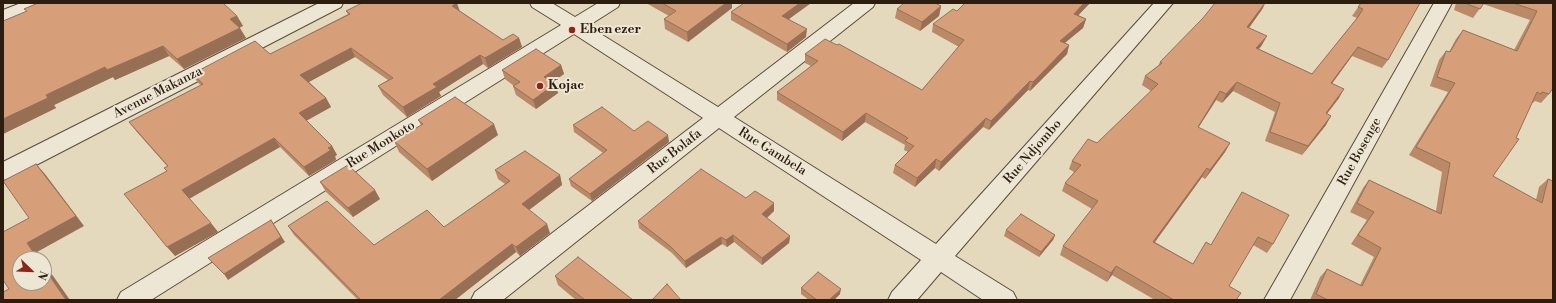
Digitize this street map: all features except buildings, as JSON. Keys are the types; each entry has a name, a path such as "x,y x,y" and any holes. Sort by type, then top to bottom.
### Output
{"street":[{"path":"3,17 37,3"},
{"name":"Avenue Makanza","path":"3,172 334,3"},
{"name":"Rue Gambela","path":"540,3 1004,300"},
{"name":"Rue Monkoto","path":"130,300 611,3"},
{"name":"Rue Bolafa","path":"484,300 866,3"},
{"name":"Rue Ndjombo","path":"901,300 1164,3"},
{"name":"Rue Bosenge","path":"1277,300 1443,3"}],"place":[{"name":"Eben ezer","path":"572,30"},
{"name":"Kojac","path":"540,86"}]}
